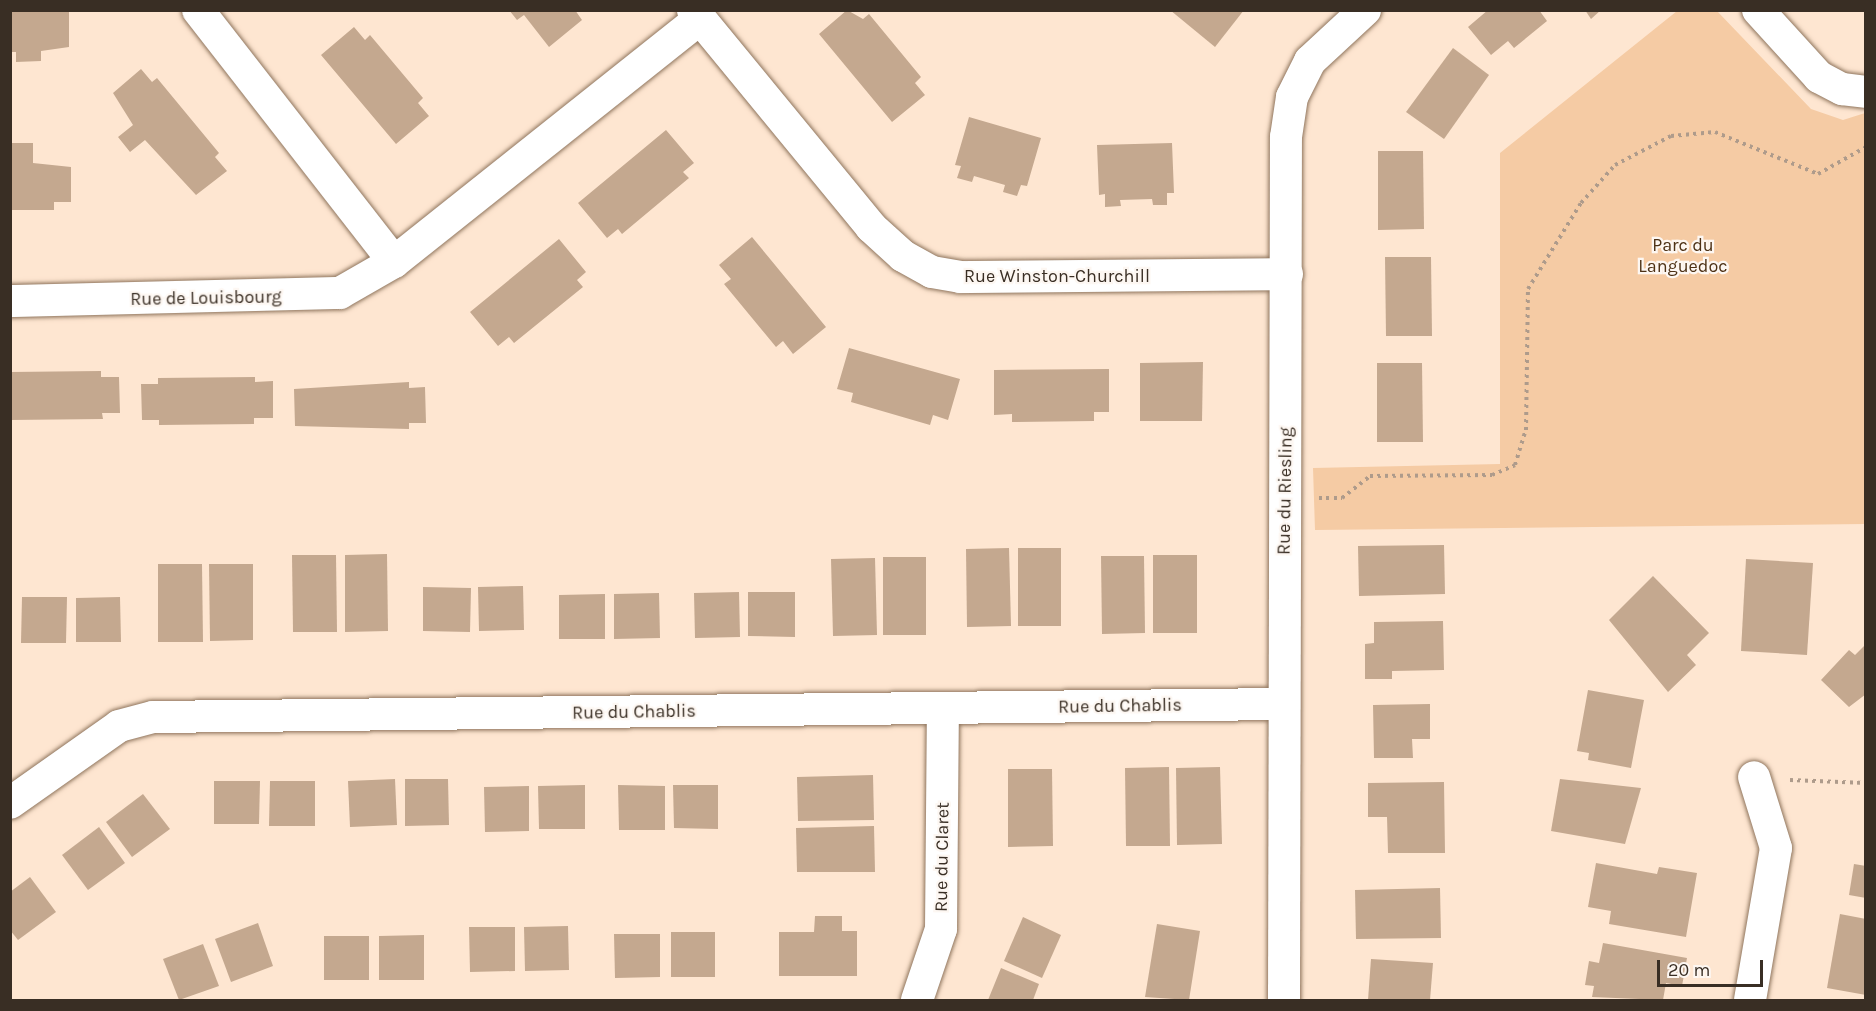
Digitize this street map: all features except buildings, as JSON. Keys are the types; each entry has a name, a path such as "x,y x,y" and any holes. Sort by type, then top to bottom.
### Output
{"street":[{"path":"198,10 394,262"},
{"name":"Rue du Riesling","path":"1284,1000 1286,136 1292,98 1310,61 1365,10"},
{"path":"1758,10 1820,77 1842,89 1866,92"},
{"name":"Rue de Louisbourg","path":"10,301 312,296 340,293 394,262 697,15"},
{"name":"Rue Winston-Churchill","path":"697,15 871,227 903,256 932,272 960,277 1287,274"},
{"name":"Rue du Chablis","path":"10,803 119,726 153,717 1284,704"},
{"name":"Rue du Claret","path":"917,1000 941,929 943,709"},
{"path":"1750,1000 1776,848 1754,777"}],"path":[{"path":"1285,499 1342,498 1370,476 1492,475 1515,465 1526,430 1528,289 1581,203 1615,165 1671,136 1715,132 1818,174 1866,146"},
{"path":"1754,777 1849,786 1866,783"}],"green space":[{"name":"Parc du Languedoc","path":"1677,11 1717,11 1811,109 1843,120 1865,113 1865,524 1315,530 1313,468 1500,464 1500,153"}]}
